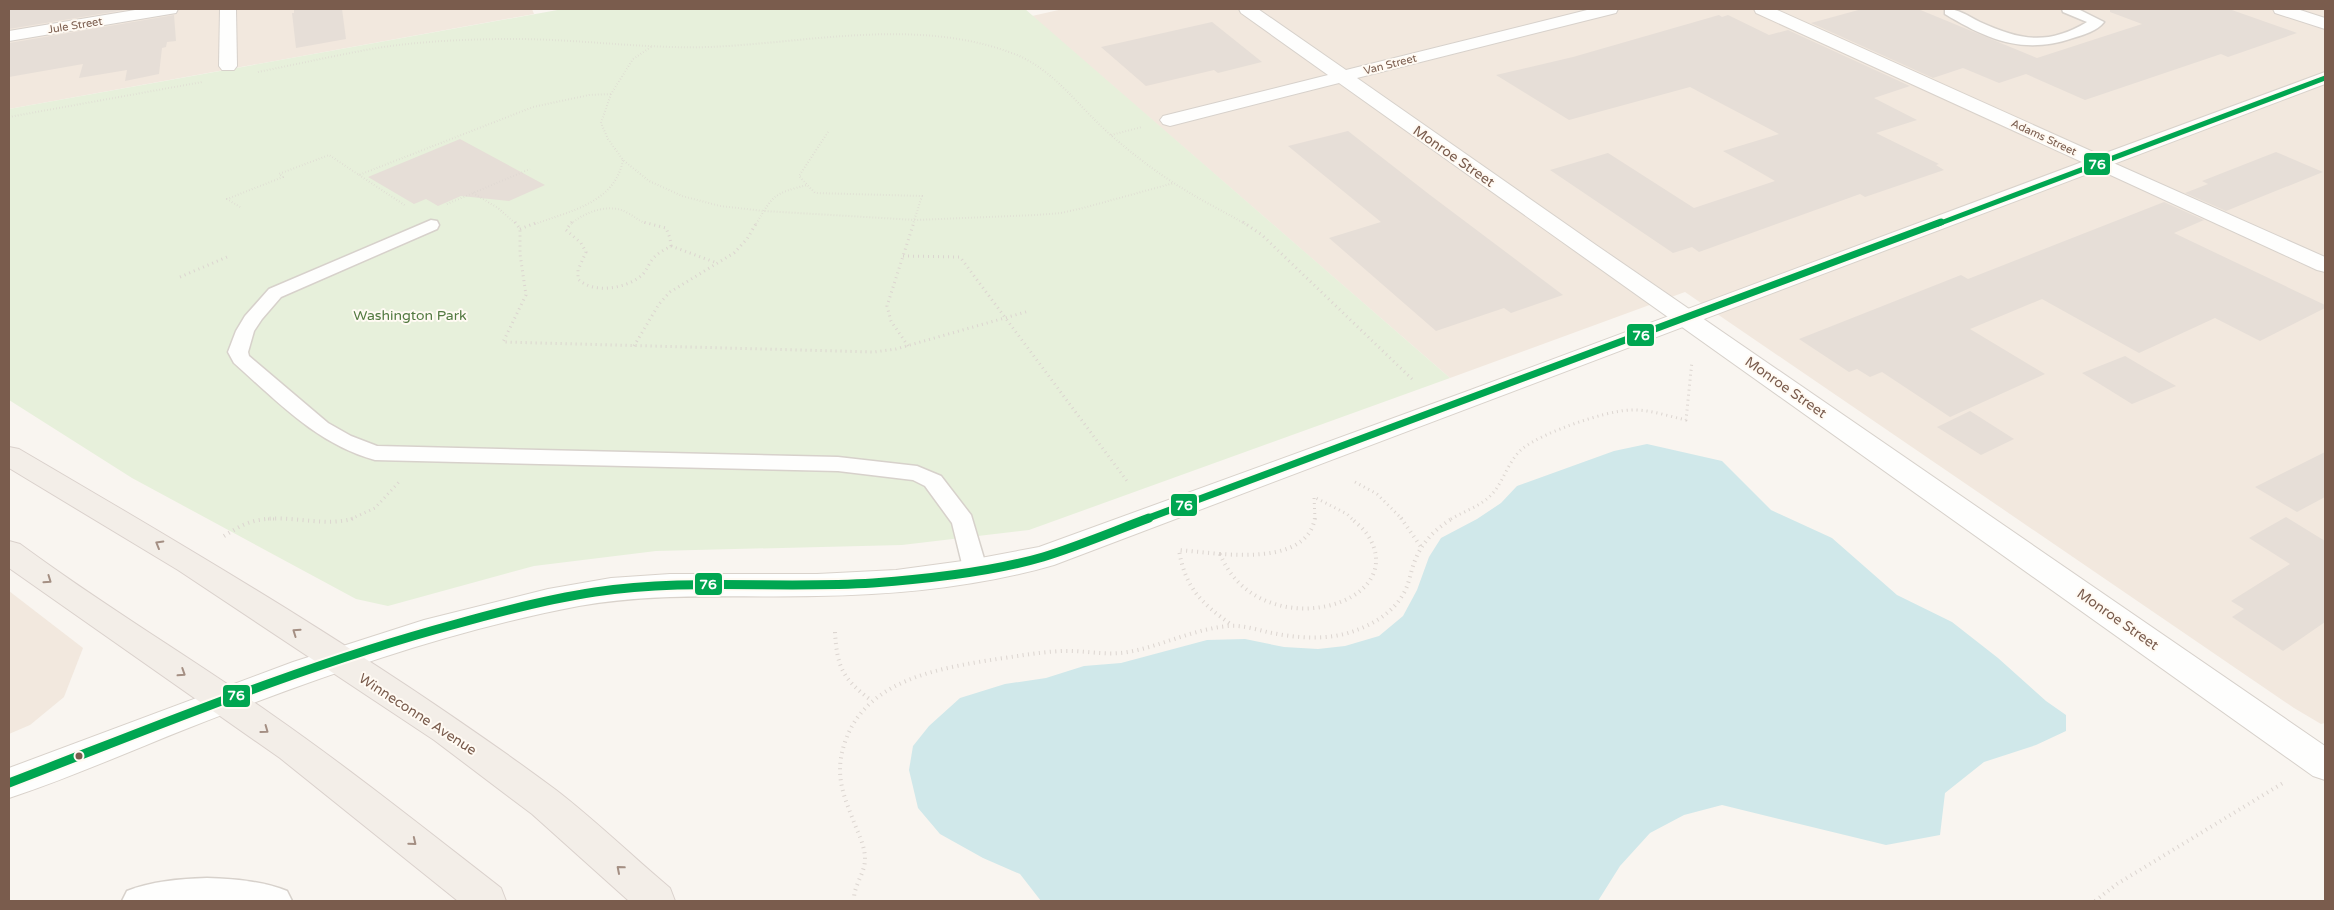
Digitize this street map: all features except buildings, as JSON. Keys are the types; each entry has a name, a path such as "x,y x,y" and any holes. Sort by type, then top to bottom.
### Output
{"main road":[{"name":"Winneconne Avenue","path":"9,456 190,562 336,660 446,730 545,803 656,901"},
{"path":"9,552 152,653 226,701 376,811 487,901"}],"street":[{"name":"Jule Street","path":"9,36 170,9"},
{"path":"228,9 228,66"},
{"name":"Monroe Street","path":"1247,9 2325,765"},
{"name":"Van Street","path":"1170,120 1610,9"},
{"name":"Adams Street","path":"1762,9 2325,265"},
{"path":"2281,9 2325,24"},
{"path":"9,783 336,660 416,634 558,598 666,585 846,584 918,579 976,572 1043,557 1474,398 1685,317 2325,78"}],"lane":[{"path":"1951,9 1950,11 1958,17 2016,40 2033,43 2045,42 2097,22 2068,9"},
{"path":"431,225 275,293 254,316 245,331 238,352 241,359 321,428 344,441 375,453 828,464 917,473 933,482 963,521 976,572"},
{"path":"137,901 159,895 204,891 262,897 277,901"}],"path":[{"path":"250,73 380,48 513,40 558,40 651,47 708,47 871,35 918,34 953,37 985,45 1019,56 1044,70 1111,135 1174,183 1240,219 1262,235 1412,378"},
{"path":"651,47 633,59 611,94 601,123 608,139 623,160 649,181 682,196 720,206 764,211 916,220 1061,213 1174,183"},
{"path":"9,117 202,82"},
{"path":"359,175 533,107 573,98 611,94"},
{"path":"1111,135 1145,126"},
{"path":"828,132 799,176 815,193 922,196 916,220 887,306 891,322 908,346"},
{"path":"240,207 227,199 283,177 279,174 328,155 413,211"},
{"path":"520,229 598,199 611,190 620,176 623,160"},
{"path":"447,204 530,169"},
{"path":"634,346 659,304 670,292 718,264 734,252 747,239 771,198 784,191 807,185"},
{"path":"473,193 498,208 513,220 520,229 520,254 526,295 503,342 832,353 874,352 908,346 1029,311"},
{"path":"577,207 587,213"},
{"path":"614,208 625,209 643,223 658,224 666,228 671,236 671,246 655,256 644,273 635,280 610,287 588,286 580,282 577,276 578,270 586,256 586,250 582,244 568,235 566,230 570,224 587,213 614,208"},
{"path":"671,246 718,264"},
{"path":"903,256 960,257 1127,481"},
{"path":"180,277 227,257"},
{"path":"854,901 853,895 862,874 865,859 861,838 847,804 839,772 846,740 857,719 872,702 897,684 943,667 1036,654 1073,651 1112,654 1151,646 1200,629 1232,625 1314,638 1339,636 1363,628 1387,613 1405,592 1421,547 1438,527 1486,500 1498,486 1508,466 1523,447 1541,437 1612,412 1630,410 1686,420 1693,353"},
{"path":"224,536 243,525 269,519 338,522 365,515 378,508 389,496 420,454"},
{"path":"1355,482 1369,488 1391,505 1400,514 1421,547"},
{"path":"1220,553 1224,565 1242,590 1265,602 1306,609 1336,606 1364,589 1373,576 1377,565 1377,554 1372,540 1358,522 1333,504 1314,498 1314,526 1304,539 1292,547 1275,553 1253,556 1220,553 1179,550 1181,565 1193,592 1207,607 1232,625"},
{"path":"835,632 836,660 839,669 850,685 872,702"},
{"path":"2094,901 2117,884 2288,780"}],"shaded area":[{"path":"9,9 532,9 534,14 9,109"},
{"path":"1063,9 2325,9 2325,723 2321,724 2294,708 1685,292 1450,378 1032,16"},
{"path":"9,591 83,648 64,697 30,725 9,734"}],"green space":[{"name":"Washington Park","path":"563,9 1025,9 1450,378 1029,530 902,545 656,551 534,566 388,606 356,599 132,478 9,400 9,109"}],"water":[{"path":"1647,444 1722,461 1771,510 1832,538 1897,595 1952,622 1998,658 2046,701 2066,715 2066,731 2036,745 1984,762 1945,793 1940,835 1886,845 1722,805 1684,815 1650,833 1620,866 1598,901 1041,901 1020,874 983,858 940,834 918,808 909,770 913,746 929,726 960,698 1005,684 1046,678 1084,666 1121,663 1207,640 1245,639 1284,647 1318,649 1345,646 1379,636 1403,616 1417,590 1429,557 1441,538 1477,519 1501,503 1517,486 1614,451"}],"transit line":[{"name":"76","path":"9,783 304,671 424,632 548,601 611,590 670,585 817,585 896,581 970,571 1043,557 1474,398 2325,78"}]}
